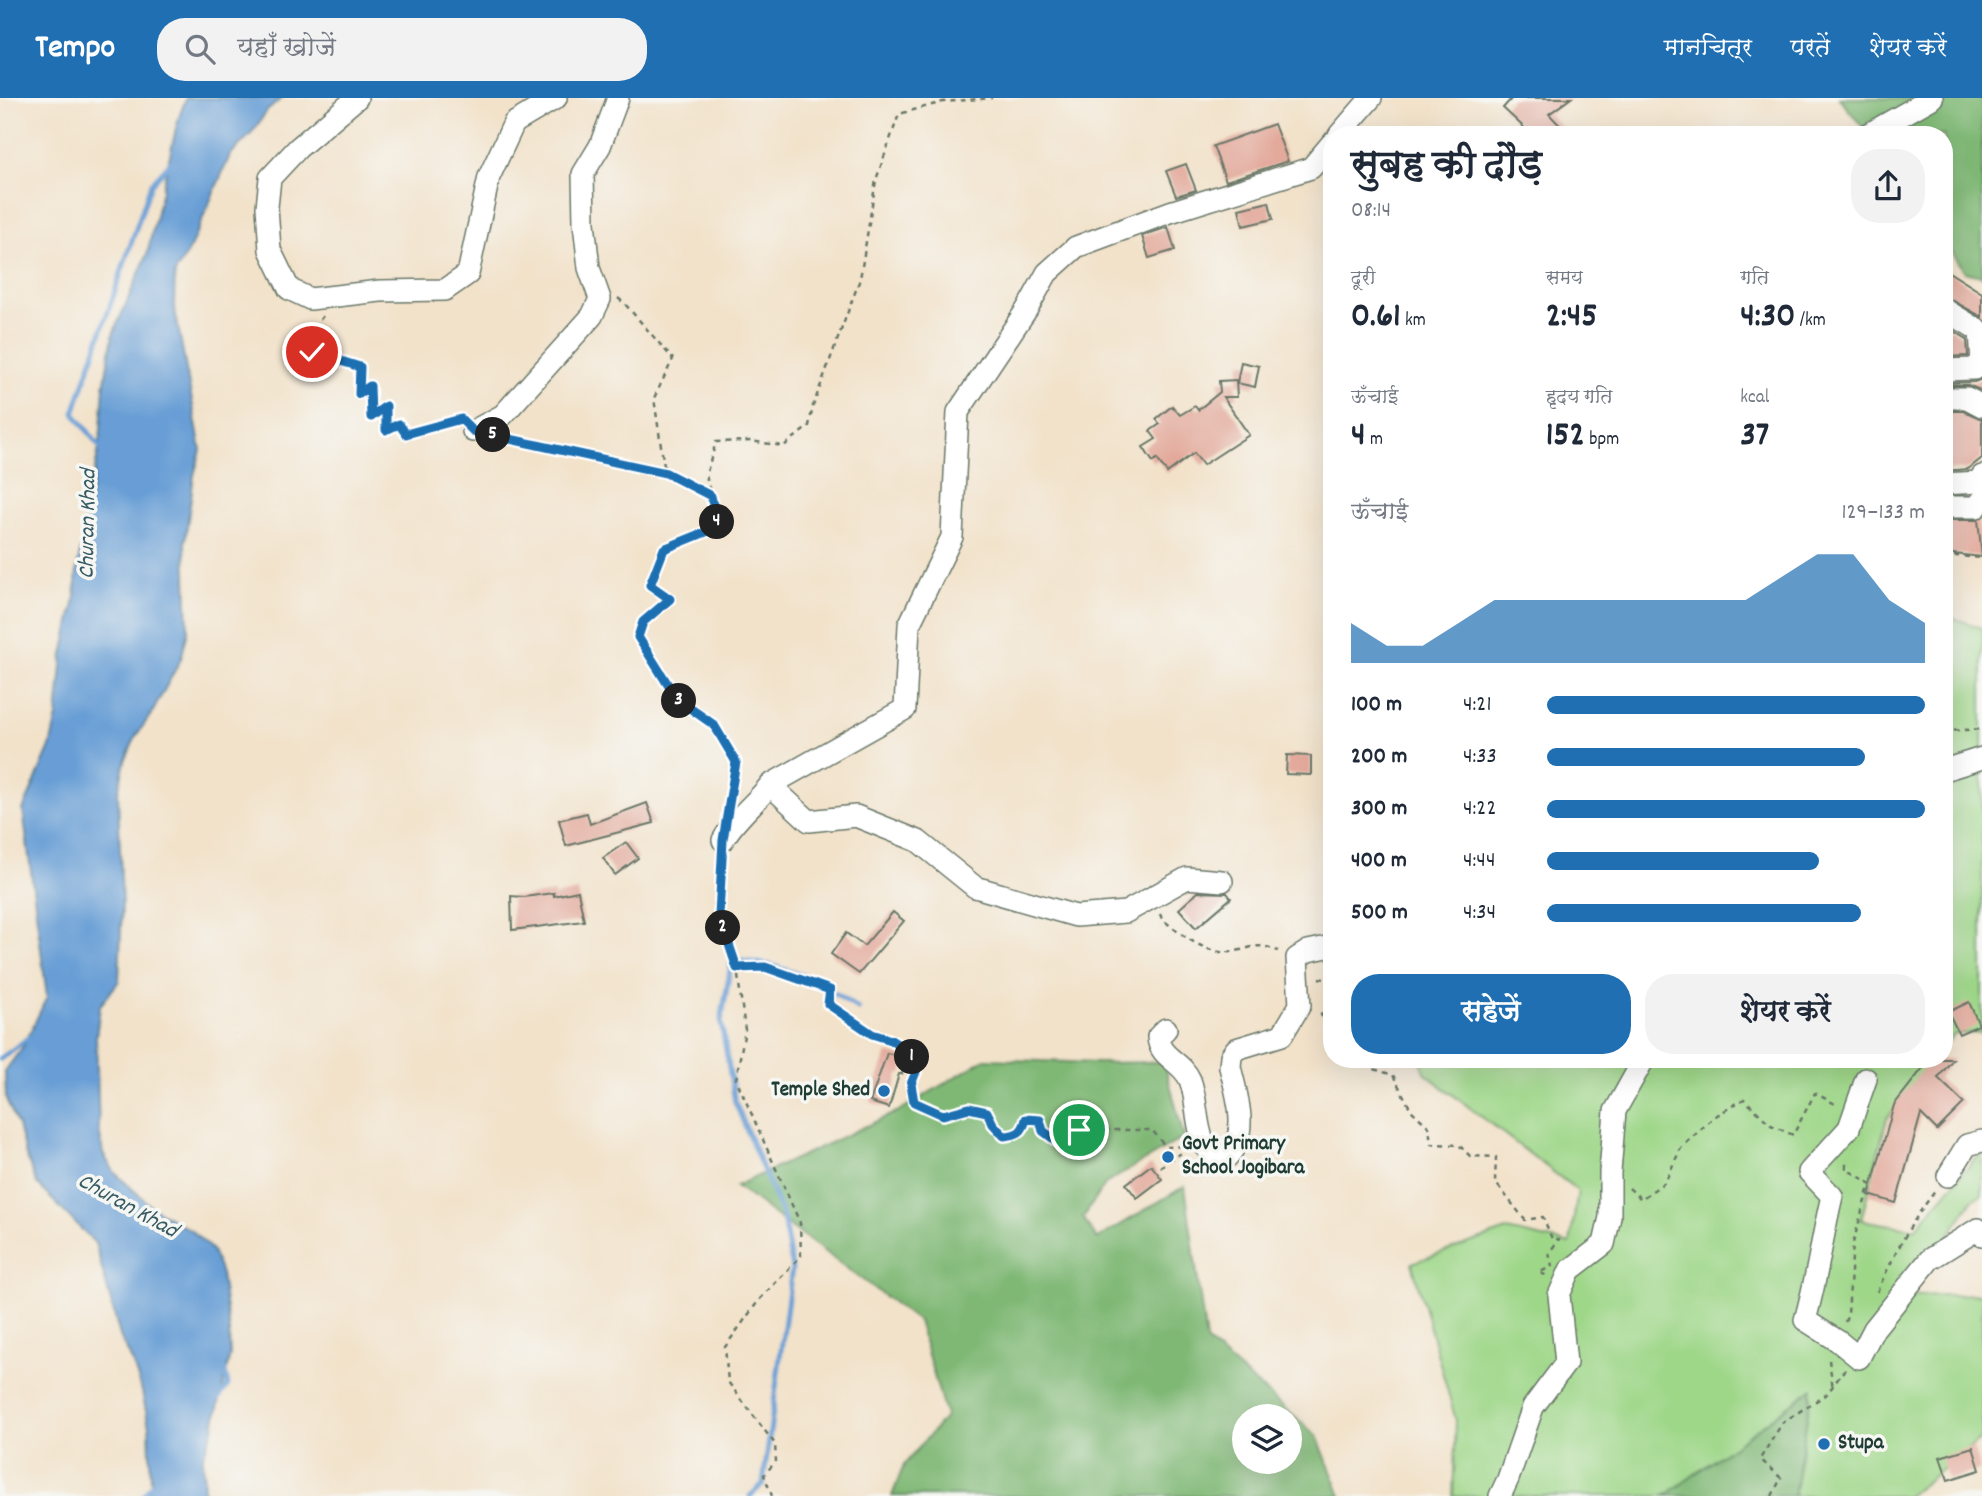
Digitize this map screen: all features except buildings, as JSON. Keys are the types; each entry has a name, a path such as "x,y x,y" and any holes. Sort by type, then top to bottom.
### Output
{"street":[{"path":"357,98 298,148 270,178 267,206 270,250 289,289 310,299 380,291 446,290 468,274 489,177 514,123 556,98"},
{"path":"473,431 503,415 592,316 600,299 589,268 584,223 583,174 600,146 618,98"},
{"path":"1347,126 1371,98"},
{"path":"1883,126 1933,98"},
{"path":"723,840 730,826 770,785 905,709 909,625 952,537 958,412 1048,273 1076,247 1170,212 1311,167 1323,153"},
{"path":"1953,314 1980,331 1982,362 1973,369 1953,370"},
{"path":"1953,398 1967,398 1982,406"},
{"path":"1953,472 1964,473 1982,463"},
{"path":"1953,483 1979,482 1982,476"},
{"path":"1953,507 1977,508 1982,500"},
{"path":"1953,767 1982,758"},
{"path":"770,785 809,821 856,816 918,841 975,887 1076,916 1126,912 1187,878 1222,881"},
{"path":"1166,1029 1158,1037 1159,1045 1162,1053 1176,1061 1189,1077 1204,1145 1214,1158 1227,1157 1239,1140 1241,1127 1230,1066 1231,1056 1236,1049 1247,1044 1282,1035 1300,1004 1297,958 1308,951 1323,948"},
{"path":"1500,1496 1533,1407 1566,1363 1559,1295 1570,1269 1604,1244 1610,1217 1610,1172 1615,1111 1639,1068"},
{"path":"1866,1079 1846,1132 1809,1172 1832,1196 1821,1242 1816,1284 1805,1320 1838,1340 1859,1358 1874,1329 1930,1259 1978,1229 1982,1235"},
{"path":"1948,1176 1968,1144 1982,1141"}],"path":[{"path":"729,801 736,762 714,725 677,699 638,637 643,622 670,599 650,585 664,549 718,527 706,475 716,442 751,441 784,446 809,426 813,406 860,279 876,180 899,114 943,102 992,98"},
{"path":"593,280 625,304 673,359 654,398 666,473"},
{"path":"323,316 309,332 312,352 360,367 359,394 370,386 371,417 386,406 386,430 399,424 406,434 461,419 473,431 666,473 711,496"},
{"path":"1953,556 1982,558"},
{"path":"1953,731 1982,729"},
{"path":"723,840 719,915 737,968 745,1030 736,1079 800,1223 801,1256 759,1300 725,1347 728,1382 775,1444 776,1461 764,1475 772,1496"},
{"path":"1152,898 1162,919 1189,942 1227,953 1262,944 1297,958"},
{"path":"737,968 765,967 830,990 828,1004 872,1034 891,1040 907,1051 915,1062 916,1072 911,1084 914,1102 930,1111 943,1115 969,1108 987,1112 1004,1136 1015,1135 1023,1130 1026,1119 1040,1120 1043,1131 1058,1142 1072,1138 1079,1130 1136,1129 1152,1130 1167,1147 1204,1145"},
{"path":"1372,1068 1393,1075 1411,1110 1429,1127 1430,1144 1459,1145 1469,1156 1496,1157 1495,1182 1525,1220 1543,1217 1552,1239 1559,1240 1549,1253 1552,1266 1539,1273 1548,1275"},
{"path":"1610,1172 1641,1199 1665,1182 1681,1148 1714,1117 1744,1098 1771,1125 1793,1135 1815,1093 1845,1110 1846,1168 1870,1184 1853,1243 1848,1314 1828,1363 1833,1389"},
{"path":"1160,1167 1176,1156 1204,1145"}],"green space":[{"path":"1839,98 1982,98 1982,276 1965,272 1953,253 1953,126 1862,126"},
{"path":"1953,618 1982,628 1982,1033 1955,1034 1953,1036"},
{"path":"985,1059 1164,1062 1184,1137 1105,1184 1083,1218 1097,1239 1185,1186 1206,1341 1280,1404 1232,1404 1232,1474 1302,1474 1302,1423 1317,1436 1341,1496 892,1496 904,1465 946,1416 918,1321 736,1186 899,1111"},
{"path":"1424,1068 1928,1068 1887,1118 1861,1220 1915,1229 1982,1151 1982,1195 1973,1199 1909,1296 1982,1294 1982,1438 1908,1496 1794,1496 1811,1390 1665,1496 1453,1496 1456,1421 1412,1263 1507,1230 1570,1244 1578,1191 1426,1074"},
{"path":"1812,1389 1794,1496 1665,1496"}],"water":[{"path":"186,98 282,98 267,111 251,134 230,155 189,250 175,273 174,304 201,450 194,475 185,542 188,631 181,659 152,713 136,736 125,761 118,792 122,906 119,981 100,1006 96,1037 99,1129 103,1154 115,1173 152,1207 192,1231 212,1250 221,1274 229,1330 230,1355 213,1430 203,1456 204,1496 148,1496 151,1485 149,1427 142,1391 120,1336 95,1243 37,1184 6,1099 5,1071 24,1045 47,997 23,810 50,747 57,716 63,655 75,599 77,568 100,442 104,387 113,334 147,255 178,120"}],"waterway":[{"name":"Churan Khad","path":"103,451 74,413 151,184 171,162"},
{"path":"733,953 721,1022 735,1102 783,1217 792,1268 763,1484 750,1496"},
{"path":"742,961 771,965 825,983 830,990 858,1009"},
{"path":"0,1059 31,1036"},
{"name":"Churan Khad","path":"218,1399 228,1385 224,1368"},
{"name":"Churan Khad","path":"143,1496 154,1482"}],"place":[{"name":"Temple Shed","path":"884,1091"},
{"name":"Govt Primary School Jogibara","path":"1168,1157"},
{"name":"Stupa","path":"1824,1444"}],"route":[{"path":"312,352 360,367 359,394 370,386 371,417 386,406 386,430 399,424 406,434 461,419 473,431 666,473 711,496 718,527 664,549 650,585 670,599 643,622 638,637 677,699 714,725 736,762 723,840 719,915 737,968 765,967 830,990 828,1004 872,1034 891,1040 907,1051 915,1062 916,1072 911,1084 914,1102 930,1111 943,1115 969,1108 987,1112 1004,1136 1015,1135 1023,1130 1026,1119 1040,1120 1043,1131 1058,1142 1072,1138 1079,1130"}]}
